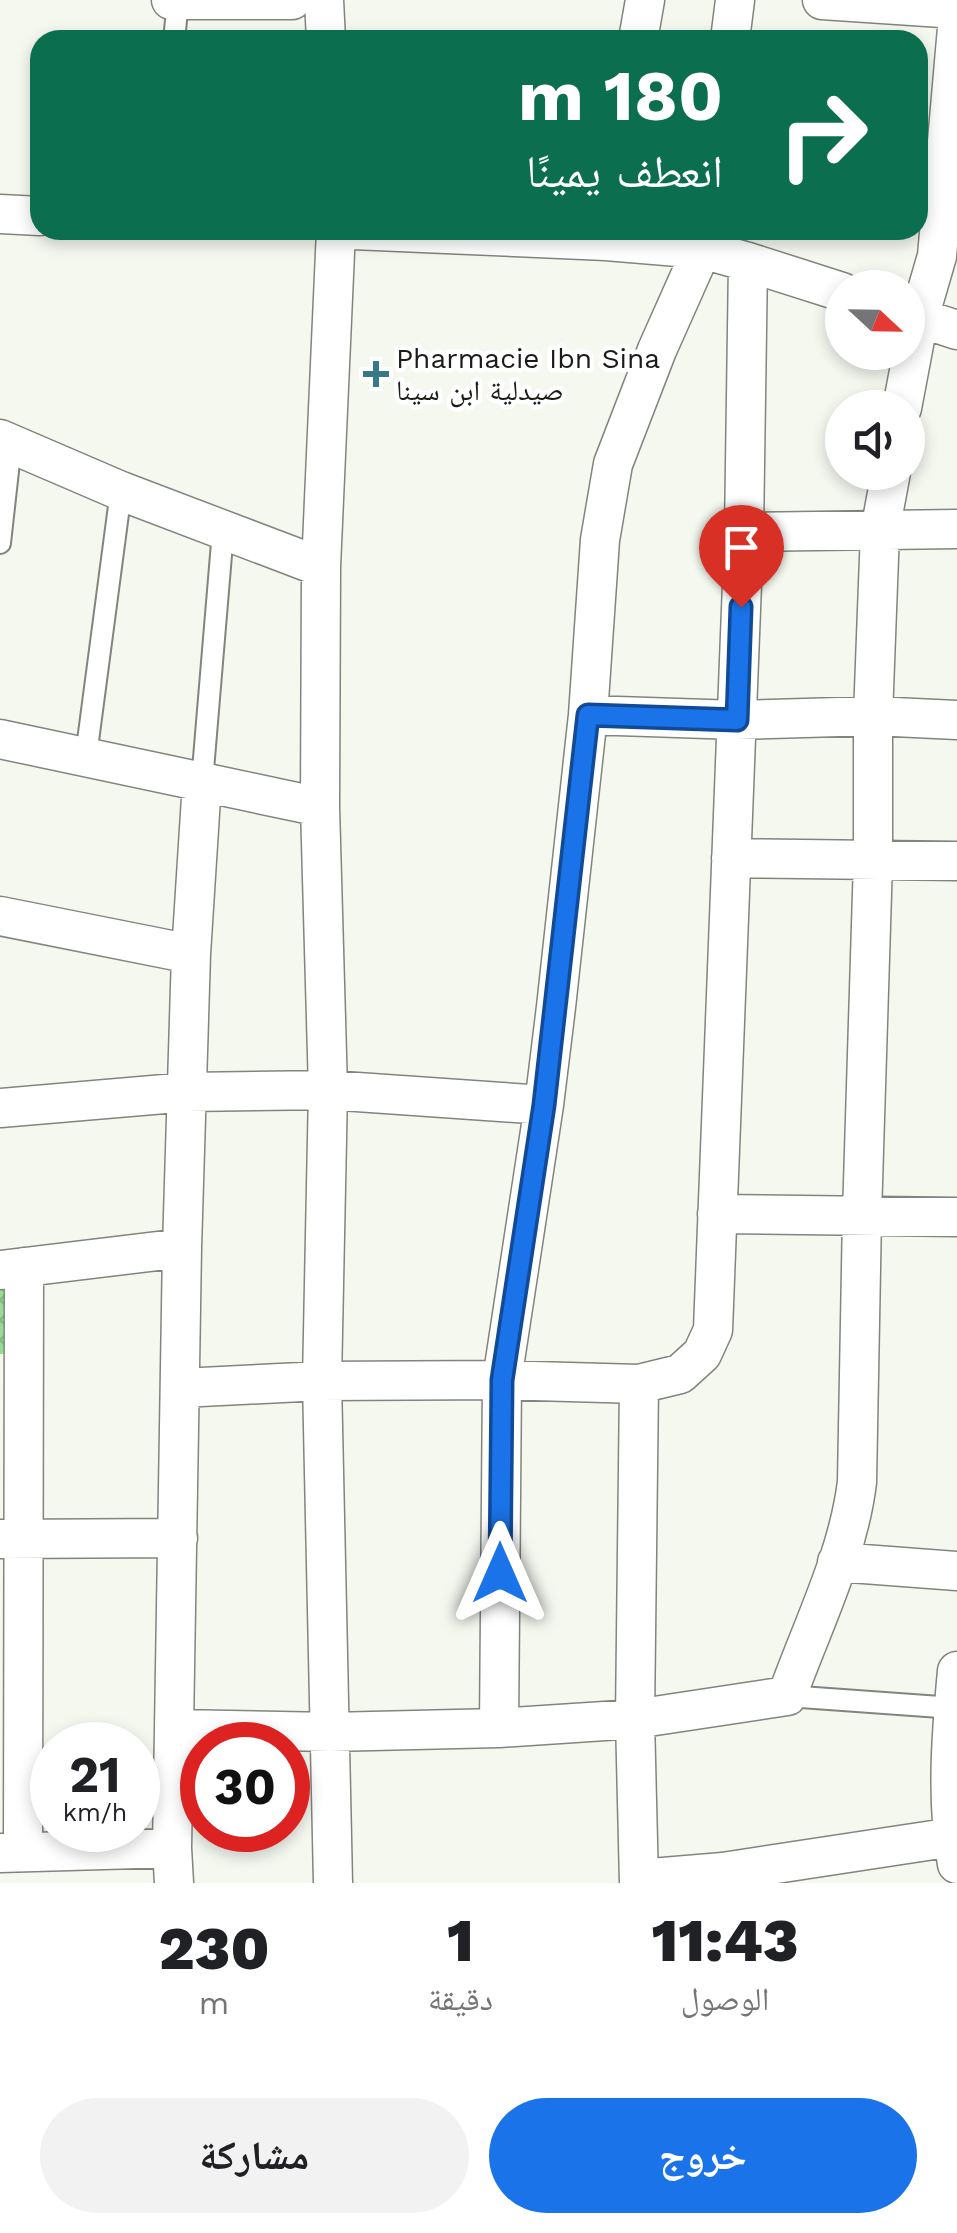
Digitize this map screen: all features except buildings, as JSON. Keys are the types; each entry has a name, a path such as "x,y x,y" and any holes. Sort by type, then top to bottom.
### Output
{"street":[{"path":"174,0 292,0"},
{"path":"324,0 326,30"},
{"path":"640,30 644,0"},
{"path":"731,30 735,0"},
{"path":"822,0 957,9"},
{"path":"925,286 937,256 957,28"},
{"path":"0,214 30,216"},
{"path":"332,1883 322,1381 328,1090 320,807 320,566 336,240"},
{"path":"499,1728 502,1380 544,1105 588,715 600,540 613,464 703,240 748,262 825,287"},
{"path":"181,1388 322,1381 640,1384 680,1374 702,1354 713,1330 744,532 748,262"},
{"path":"925,320 957,330"},
{"path":"5,442 320,566"},
{"path":"174,1729 330,1732 499,1728 635,1719 788,1696 854,1513 857,1482 873,860 873,716 880,530 887,490"},
{"path":"744,532 957,530"},
{"path":"588,715 957,720"},
{"path":"0,739 320,807"},
{"path":"182,1248 12,1268 12,1852 173,1866 182,1248 191,954 202,782"},
{"path":"731,858 957,861"},
{"path":"0,916 191,954"},
{"path":"0,1108 188,1092 328,1090 544,1105"},
{"path":"717,1214 957,1216"},
{"path":"640,1384 635,1719 639,1881 955,1850 950,1774 955,1690"},
{"path":"12,1540 178,1538"},
{"path":"837,1562 957,1571"}],"lane":[{"path":"174,0 174,30"},
{"path":"0,543 5,442"},
{"path":"86,756 122,491"},
{"path":"202,782 223,531"},
{"path":"788,1696 955,1690"}],"place":[{"name":"Pharmacie Ibn Sina صيدلية ابن سينا","path":"376,374"}],"route":[{"path":"500,1573 502,1380 544,1105 588,715 737,720 741,607"}]}
